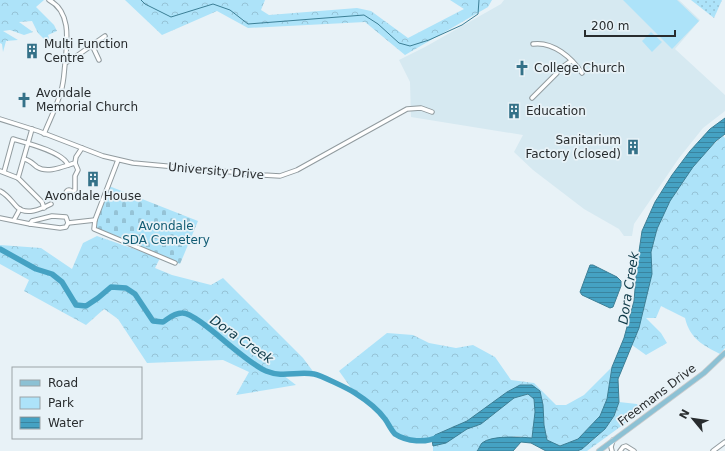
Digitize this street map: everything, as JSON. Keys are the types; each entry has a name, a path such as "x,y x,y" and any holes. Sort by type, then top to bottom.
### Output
{"main road":[{"name":"Freemans Drive","path":"601,449 704,373 725,353"}],"street":[{"path":"44,134 62,90 67,35 65,20 59,7 49,0"},
{"path":"65,63 105,36"},
{"path":"533,44 540,43 552,46 576,64 582,74"},
{"path":"92,46 98,60"},
{"path":"561,68 571,61"},
{"path":"532,98 557,73"},
{"name":"University Drive","path":"0,119 118,160 150,165 229,173 280,176 297,170 407,109 421,108 432,112"},
{"path":"18,178 32,129"},
{"path":"44,208 42,202 18,178 2,171 13,139 61,156 68,165"},
{"path":"72,192 76,187 75,176 78,170 75,163 76,157 82,148"},
{"path":"24,159 43,170 50,170 75,163"},
{"path":"118,160 95,220 95,230 175,263"},
{"path":"0,191 20,209 25,211 44,208 51,204"},
{"path":"14,220 20,209"},
{"path":"30,224 32,221 60,216 66,217 68,223"},
{"path":"0,218 30,224 64,228 68,226 68,223"},
{"path":"68,223 95,220"},
{"path":"601,449 612,451 611,447 613,440"},
{"path":"713,451 725,442"},
{"path":"721,445 725,448"},
{"path":"620,451 626,446 634,451"}],"shaded area":[{"path":"504,0 679,0 700,20 675,49 725,95 725,111 703,128 679,158 634,224 632,236 624,236 619,229 584,209 533,170 514,152 523,135 411,117 410,82 399,60 501,4"}],"green space":[{"path":"0,0 44,0 36,7 54,25 57,31 48,35 52,47 38,33 32,21 19,22 33,32 24,35 10,30 3,31 18,40 6,41 3,52 2,44 0,43"},
{"path":"125,0 265,0 261,10 269,15 357,8 371,11 408,38 464,9 450,0 492,0 488,7 405,55 365,22 248,28 217,11 162,35"},
{"path":"623,0 677,0 699,21 672,49"},
{"path":"691,0 722,0 714,18"},
{"path":"651,32 662,42 652,52 642,41"},
{"path":"723,136 725,138 725,348 720,354 703,344 690,331 685,318 661,306 656,318 646,318 661,333 667,343 646,355 632,345 641,321 650,283 651,250 655,235 669,203 688,173 711,146"},
{"name":"Avondale SDA Cemetery","path":"109,186 198,221 180,264 96,229 96,222"},
{"path":"97,236 160,258 155,268 172,275 211,285 223,278 303,358 315,374 299,373 283,375 296,385 236,395 249,372 223,360 147,363 118,319 104,309 86,325 24,291 29,280 0,264 0,245 41,248 72,269 83,243"},
{"path":"387,333 413,335 429,343 456,348 473,345 495,357 511,380 534,383 556,405 566,405 584,395 612,367 607,399 600,417 578,439 560,446 547,440 544,425 543,405 532,385 520,385 507,392 467,421 435,435 432,440 407,440 394,433 384,418 373,406 354,392 339,371"},
{"path":"528,394 534,399 535,412 533,438 516,436 483,442 477,451 433,451 433,446 446,443 467,428 481,424 514,398"},
{"path":"619,402 637,404 642,411 587,451 577,451 582,449 597,437 607,427 614,417"}],"water":[{"name":"Dora Creek","path":"725,118 725,134 716,141 693,167 670,201 657,229 651,252 652,274 639,328 618,379 619,402 614,416 605,429 582,449 577,451 546,451 531,443 521,442 513,451 477,451 486,440 506,437 532,438 535,412 534,399 528,394 514,398 481,424 467,429 446,443 433,446 432,440 435,435 467,421 507,392 520,385 532,385 540,391 547,440 560,446 578,439 600,416 607,399 612,367 624,338 634,301 642,231 655,202 672,175 690,151 710,129"},
{"path":"590,265 593,265 617,277 621,281 621,286 613,307 610,308 582,295 580,292"}],"waterway":[{"path":"141,0 145,4 171,17 213,4 230,10 248,24 364,15 378,24 399,43 410,46 429,40 462,25 478,14 479,0"},
{"name":"Dora Creek","path":"0,249 36,269 52,274 62,282 76,305 86,306 111,287 126,288 135,294 153,321 163,322 179,313 189,315 210,329 246,358 266,371 278,374 314,374 352,391 375,408 382,415 395,434 400,437 416,441 438,437"}],"place":[{"name":"Multi Function Centre","path":"32,51"},
{"name":"College Church","path":"522,68"},
{"name":"Avondale Memorial Church","path":"24,100"},
{"name":"Education","path":"514,111"},
{"name":"Sanitarium Factory (closed)","path":"633,147"},
{"name":"Avondale House","path":"93,179"}]}
